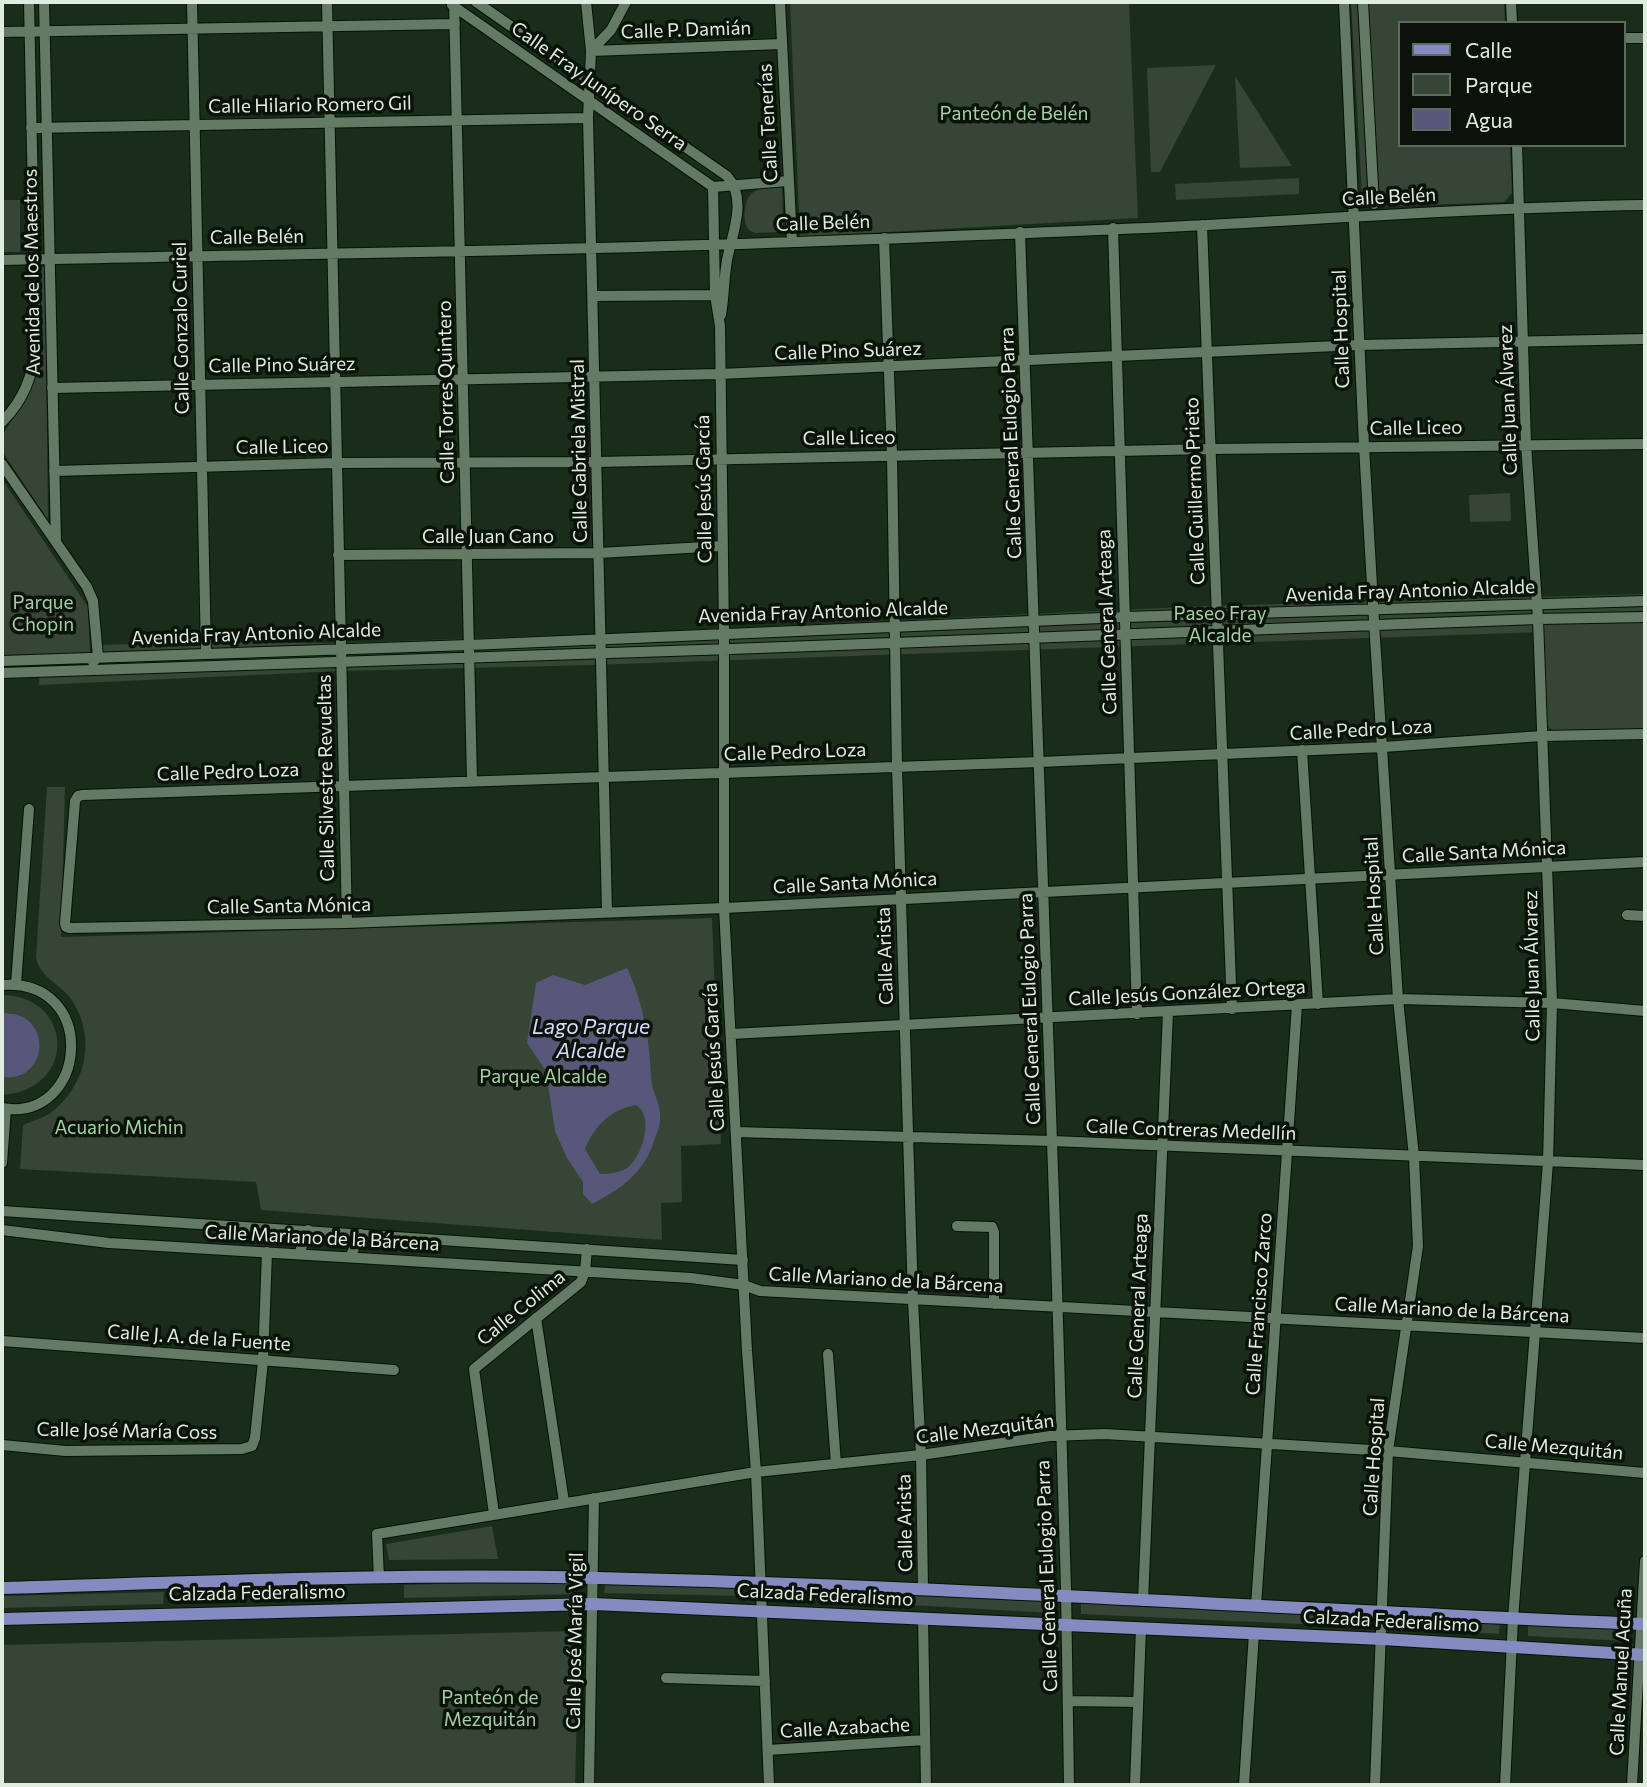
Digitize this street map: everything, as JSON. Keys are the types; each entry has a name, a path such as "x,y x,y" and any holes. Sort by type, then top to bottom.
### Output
{"main road":[{"name":"Calzada Federalismo","path":"2,1588 379,1577 594,1577 1066,1596 1644,1624"},
{"name":"Calzada Federalismo","path":"2,1619 593,1604 1382,1639 1643,1655"}],"street":[{"name":"Avenida de los Maestros","path":"2,422 20,401 33,366 36,345 29,2"},
{"name":"Avenida de los Maestros","path":"44,2 56,542"},
{"name":"Calle Gonzalo Curiel","path":"192,2 205,653"},
{"name":"Calle Silvestre Revueltas","path":"327,2 346,923"},
{"name":"Calle Fray Junípero Serra","path":"476,2 727,176 735,186"},
{"name":"Calle Gabriela Mistral","path":"586,2 591,51 588,101 607,912"},
{"path":"591,51 611,30 626,2"},
{"name":"Calle Tenerías","path":"780,2 792,242"},
{"name":"Calle Hospital","path":"1343,2 1374,625 1398,999 1414,1157 1418,1261 1405,1324 1388,1451 1376,1785"},
{"path":"1363,2 1374,204"},
{"path":"1511,2 1512,21"},
{"name":"Calle Fray Junípero Serra","path":"452,3 713,187"},
{"name":"Calle Torres Quintero","path":"452,3 455,24 472,780"},
{"path":"2,32 455,24"},
{"path":"1626,38 1645,38"},
{"name":"Calle P. Damián","path":"591,51 782,44"},
{"name":"Calle Hilario Romero Gil","path":"32,128 589,118"},
{"name":"Calle Juan Álvarez","path":"1505,1785 1513,1619 1548,1162 1552,1003 1538,619 1526,444 1517,147"},
{"path":"713,187 788,181"},
{"name":"Calle Jesús García","path":"720,295 738,205 735,186"},
{"name":"Calle Jesús García","path":"713,187 720,295 724,908 756,1472 769,1785"},
{"name":"Calle Belén","path":"2,260 460,252 792,242 1202,225 1519,207 1645,205"},
{"name":"Calle Guillermo Prieto","path":"1202,225 1232,1009"},
{"name":"Calle General Arteaga","path":"1113,228 1138,1014"},
{"name":"Calle General Eulogio Parra","path":"1020,232 1052,1142 1069,1785"},
{"name":"Calle Arista","path":"884,238 890,367 897,766 913,1300 921,1455 923,1590"},
{"path":"593,296 720,295"},
{"name":"Calle Pino Suárez","path":"52,388 720,374 1359,345 1645,339"},
{"name":"Calle Liceo","path":"54,471 336,463 465,464 1364,446 1645,444"},
{"path":"2,464 87,587 93,601 98,657 90,665 2,671"},
{"name":"Calle Juan Cano","path":"338,555 598,553 722,547"},
{"name":"Avenida Fray Antonio Alcalde","path":"2,671 341,661 601,639 1125,617 1645,601"},
{"name":"Avenida Fray Antonio Alcalde","path":"2,661 341,649 601,653 724,650 1645,617"},
{"name":"Calle Pedro Loza","path":"66,927 75,801 78,796 1040,762 1383,747 1542,736 1645,734"},
{"path":"1302,750 1318,1004"},
{"path":"16,984 29,809"},
{"name":"Calle Santa Mónica","path":"66,927 346,923 724,908 1645,862"},
{"path":"1627,915 1645,916"},
{"path":"2,985 16,984 35,989 51,999 64,1014 71,1032 73,1051 68,1070 58,1087 43,1100 25,1107 4,1108 2,1163"},
{"name":"Calle Jesús González Ortega","path":"731,1034 1398,999 1552,1003 1645,1011"},
{"name":"Calle Francisco Zarco","path":"1256,1606 1297,1005"},
{"name":"Calle General Arteaga","path":"1143,1601 1168,1012"},
{"name":"Calle Contreras Medellín","path":"736,1132 1645,1165"},
{"name":"Calle Mariano de la Bárcena","path":"2,1211 743,1260"},
{"path":"957,1226 992,1227 994,1304"},
{"name":"Calle Mariano de la Bárcena","path":"2,1230 109,1243 691,1278 744,1285 760,1291 1645,1338"},
{"path":"299,1254 308,1230"},
{"path":"350,1257 361,1234"},
{"name":"Calle Colima","path":"494,1514 473,1372 476,1366 581,1282 586,1271 587,1249"},
{"path":"263,1361 267,1252"},
{"path":"536,1318 564,1502"},
{"name":"Calle J. A. de la Fuente","path":"2,1341 394,1370"},
{"path":"828,1354 836,1464"},
{"name":"Calle José María Coss","path":"2,1445 66,1451 242,1449 252,1446 263,1361"},
{"name":"Calle Mezquitán","path":"379,1577 376,1534 756,1472 921,1455 1061,1436 1105,1434 1388,1451 1645,1473"},
{"name":"Calle José María Vigil","path":"590,1785 593,1498"},
{"name":"Calle Manuel Acuña","path":"1632,1785 1643,1655 1645,1561"},
{"path":"923,1618 926,1785"},
{"path":"1135,1785 1141,1628"},
{"path":"1244,1785 1254,1633"},
{"path":"666,1678 765,1681"},
{"path":"1068,1701 1138,1702"},
{"name":"Calle Azabache","path":"768,1750 926,1740"}],"green space":[{"name":"Panteón de Belén","path":"790,2 1129,2 1138,218 800,237"},
{"path":"1351,2 1504,2 1505,21 1398,21 1398,147 1510,147 1512,193 1504,202 1372,207 1362,196"},
{"path":"1216,65 1160,172 1151,172 1147,68"},
{"path":"1235,76 1292,166 1240,168"},
{"path":"1299,178 1299,194 1176,200 1175,184"},
{"path":"779,185 782,188 783,228 779,232 755,233 749,230 744,214 749,196 757,190"},
{"path":"2,200 20,200 20,252 2,252"},
{"path":"40,267 45,267 48,520 2,451 2,436 29,393 40,363"},
{"name":"Parque Chopin","path":"2,479 88,607 90,654 2,656"},
{"path":"1510,493 1511,521 1470,522 1469,495"},
{"name":"Paseo Fray Alcalde","path":"1645,594 1645,729 1553,731 1547,726 1543,632 593,665 341,671 39,685 40,660 98,657 99,645 206,642 340,643 1207,606"},
{"name":"Parque Alcalde","path":"47,787 65,787 61,937 712,918 721,1144 681,1146 682,1202 661,1203 662,1240 261,1210 256,1182 20,1169 23,1125 49,1114 61,1103 71,1091 84,1063 84,1032 80,1017 69,996 46,976 36,957"},
{"path":"2,995 26,999 43,1010 54,1026 58,1044 54,1061 44,1077 27,1089 2,1095 2,1077 20,1075 29,1070 12,1013 2,1013"},
{"path":"492,1526 498,1559 389,1560 386,1544"},
{"path":"576,1580 576,1594 404,1598 404,1585"},
{"path":"605,1581 743,1584 743,1596 604,1593"},
{"path":"857,1590 1053,1599 1052,1613 785,1598 785,1593 835,1594"},
{"path":"164,1592 163,1604 2,1608 2,1596"},
{"path":"1081,1601 1367,1615 1367,1627 1081,1614"},
{"path":"1398,1616 1500,1621 1499,1634 1397,1629"},
{"path":"1528,1623 1627,1628 1626,1641 1528,1636"},
{"name":"Panteón de Mezquitán","path":"573,1631 579,1634 575,1785 2,1785 2,1645"}],"water":[{"name":"Lago Parque Alcalde","path":"627,968 645,1022 652,1083 660,1115 659,1128 650,1152 638,1171 622,1186 592,1204 583,1194 583,1182 567,1158 555,1131 546,1071 527,1043 536,983 553,975 585,985","holes":["636,1105 645,1118 644,1137 632,1163 624,1170 600,1174 585,1149 594,1133 604,1120 618,1111"]},
{"path":"2,1013 19,1015 31,1023 38,1034 40,1046 37,1059 30,1069 18,1076 2,1077"}],"park label":[{"name":"Acuario Michin","path":"119,1128"}]}
